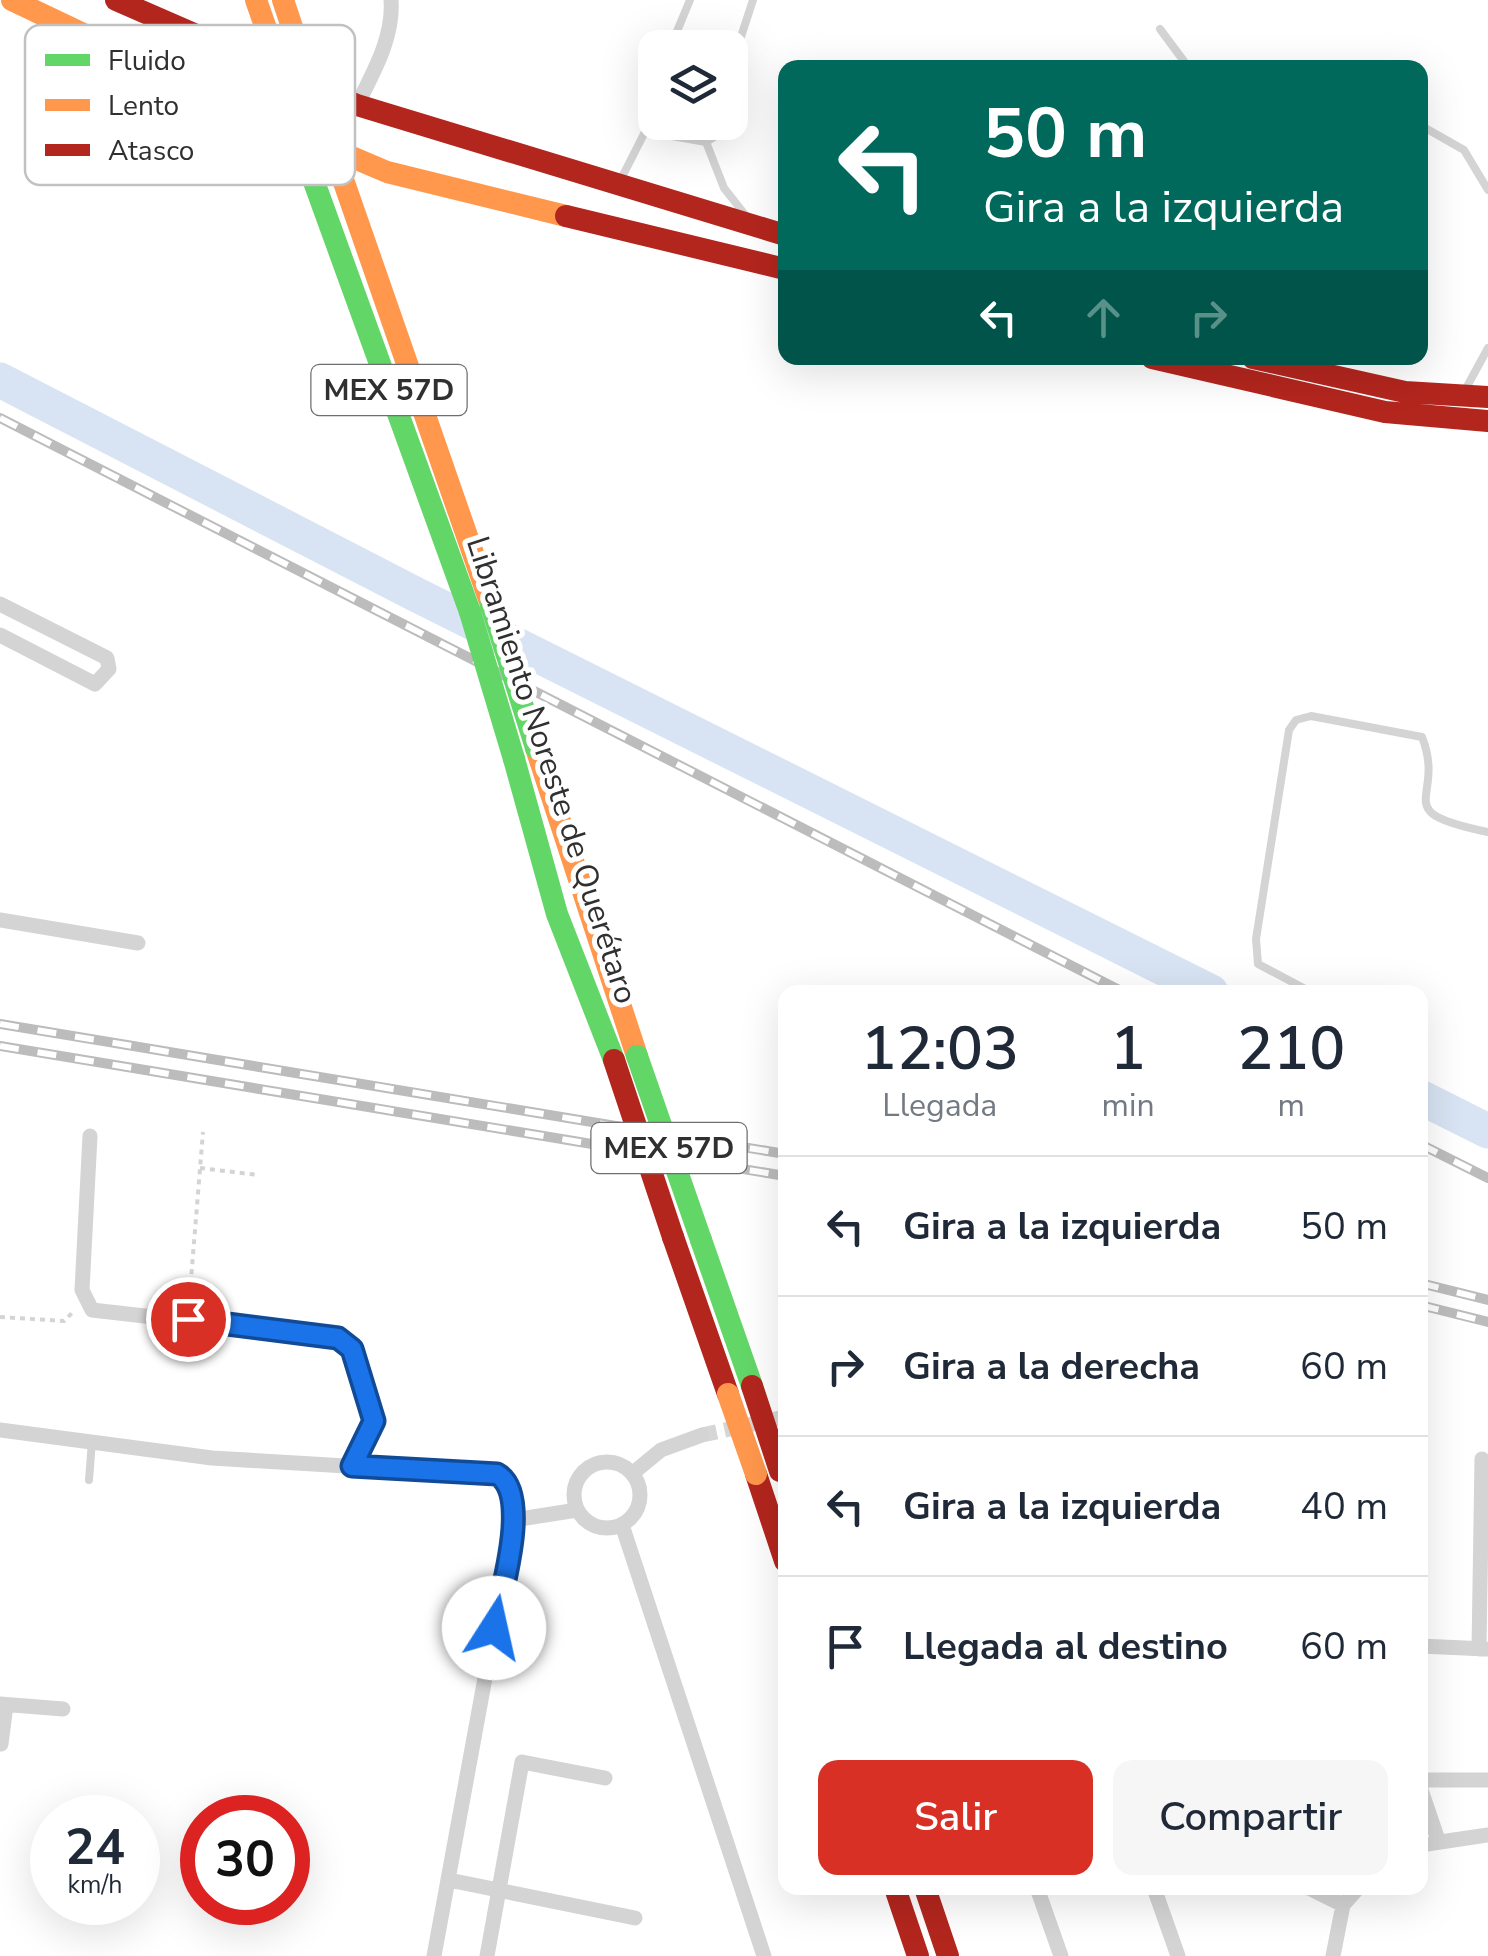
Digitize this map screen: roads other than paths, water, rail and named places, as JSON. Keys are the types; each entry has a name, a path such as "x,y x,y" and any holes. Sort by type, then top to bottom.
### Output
{"main road":[{"path":"12,0 64,25"},
{"path":"116,0 173,25"},
{"name":"Libramiento Noreste de Querétaro","path":"256,0 265,25"},
{"name":"Libramiento Noreste de Querétaro","path":"283,0 291,25"},
{"path":"355,105 778,233"},
{"path":"355,159 386,172 778,268"},
{"name":"Libramiento Noreste de Querétaro","path":"316,185 536,748 673,1236 778,1540"},
{"name":"Libramiento Noreste de Querétaro","path":"344,185 480,608 514,760 557,914 625,1058 701,1240 778,1462"},
{"path":"1182,365 1385,412 1488,421"},
{"path":"1284,365 1405,392 1488,396"},
{"path":"897,1895 918,1956"},
{"path":"927,1895 948,1956"}],"street":[{"path":"358,106 383,50 391,0"},
{"path":"0,604 107,658 108,669 95,684 0,635"},
{"path":"0,920 138,943"},
{"path":"90,1136 84,1299 92,1310 338,1338 352,1349 374,1421 352,1466"},
{"path":"0,1430 212,1458 497,1474 508,1481 514,1494 514,1520 434,1956"},
{"path":"633,1473 661,1450 702,1435"},
{"path":"1428,1646 1483,1649 1482,1459"},
{"path":"618,1463 633,1473 641,1492 639,1506 622,1525 597,1527 577,1510 575,1484 592,1465 618,1463"},
{"path":"514,1520 577,1510"},
{"path":"622,1525 764,1956"},
{"path":"1,1744 3,1705 63,1708"},
{"path":"487,1956 522,1762 605,1778"},
{"path":"1428,1784 1488,1780"},
{"path":"1428,1809 1438,1840"},
{"path":"1428,1843 1488,1835"},
{"path":"449,1880 635,1918"},
{"path":"1039,1895 1060,1956"},
{"path":"1156,1895 1178,1956"},
{"path":"1324,1895 1343,1905"},
{"path":"1333,1956 1343,1905 1352,1895"}],"lane":[{"path":"678,30 690,0"},
{"path":"743,30 753,0"},
{"path":"1160,29 1183,60"},
{"path":"1428,130 1464,150 1488,190"},
{"path":"617,187 641,140"},
{"path":"696,140 709,140"},
{"path":"706,142 724,188 755,227"},
{"path":"1462,396 1488,348"},
{"path":"1298,985 1258,964 1256,939 1289,730 1296,720 1311,716 1422,738 1429,755 1424,794 1428,809 1440,822 1488,832"},
{"path":"89,1480 92,1442"}],"waterway":[{"path":"0,380 415,594 1197,985"},
{"path":"1428,1101 1488,1131"}],"tunnel":[{"path":"702,1435 778,1419"}],"railway":[{"path":"0,418 1109,985"},
{"path":"0,1024 778,1153"},
{"path":"0,1046 778,1175"},
{"path":"1428,1148 1488,1178"},
{"path":"1428,1285 1488,1300"},
{"path":"1428,1307 1488,1322"}]}
